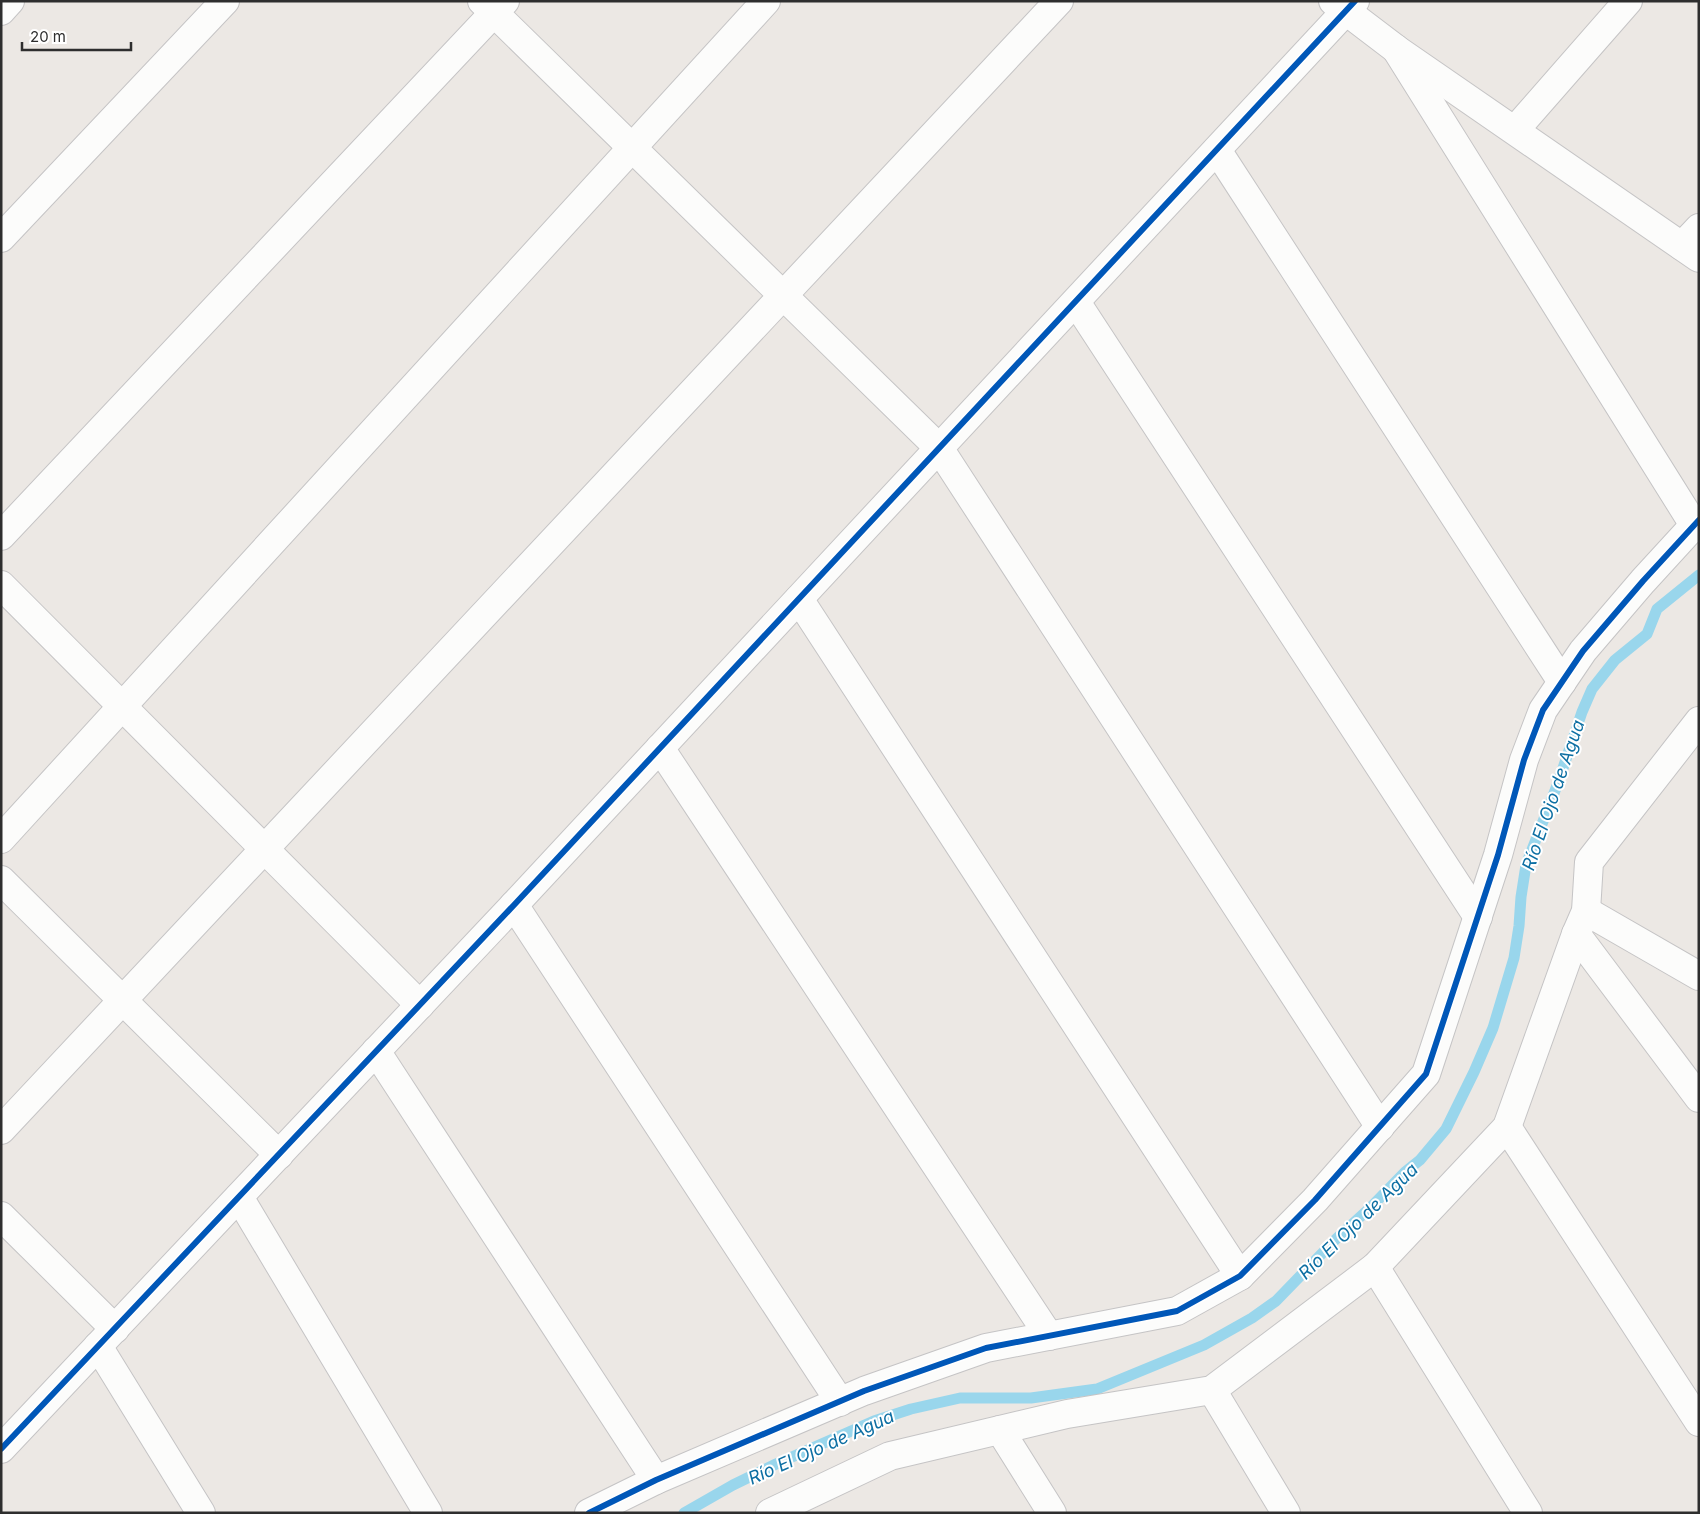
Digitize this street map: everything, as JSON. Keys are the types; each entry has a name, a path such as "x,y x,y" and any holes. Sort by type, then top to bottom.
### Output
{"street":[{"path":"1,11 10,1"},
{"path":"1,238 225,1"},
{"path":"1,839 123,708 766,1"},
{"path":"1,1130 1059,1"},
{"path":"1515,130 1628,1"},
{"path":"1,536 494,5 633,148 939,448 1380,1127"},
{"path":"1,1449 514,905 1076,302 1217,150 1344,5 1396,49 1515,130 1693,244"},
{"path":"590,1513 656,1480 864,1391 986,1348 1177,1311 1240,1276 1315,1200 1426,1074 1498,855 1524,760 1543,710 1583,651 1643,580 1696,522 1396,49"},
{"path":"1217,150 1562,682"},
{"path":"1076,302 1478,917"},
{"path":"1,585 420,1005"},
{"path":"799,599 1240,1276"},
{"path":"770,1513 810,1505 890,1456 1067,1414 1212,1390 1375,1266 1507,1127 1581,922 1589,862 1699,721"},
{"path":"660,748 1049,1336"},
{"path":"1,880 279,1155"},
{"path":"514,905 840,1402"},
{"path":"1581,922 1699,976"},
{"path":"1581,922 1699,1098"},
{"path":"376,1051 656,1480"},
{"path":"1507,1127 1699,1422"},
{"path":"239,1197 428,1513"},
{"path":"1,1216 106,1338 201,1513"},
{"path":"1375,1266 1528,1513"},
{"path":"1212,1390 1286,1513"},
{"path":"1000,1430 1052,1513"}],"waterway":[{"name":"Río El Ojo de Agua","path":"684,1513 733,1485 776,1464 874,1421 911,1409 960,1398 1031,1398 1097,1389 1204,1345 1252,1318 1276,1301 1336,1239 1405,1172 1420,1160 1446,1129 1493,1028 1514,958 1526,865 1592,689 1615,660 1647,634 1657,609 1699,575"}],"cycle path":[{"path":"1,1449 514,905 1355,1"},
{"path":"589,1513 656,1480 864,1391 986,1348 1177,1311 1240,1276 1315,1200 1426,1074 1498,855 1524,760 1543,710 1583,651 1699,520"}]}
